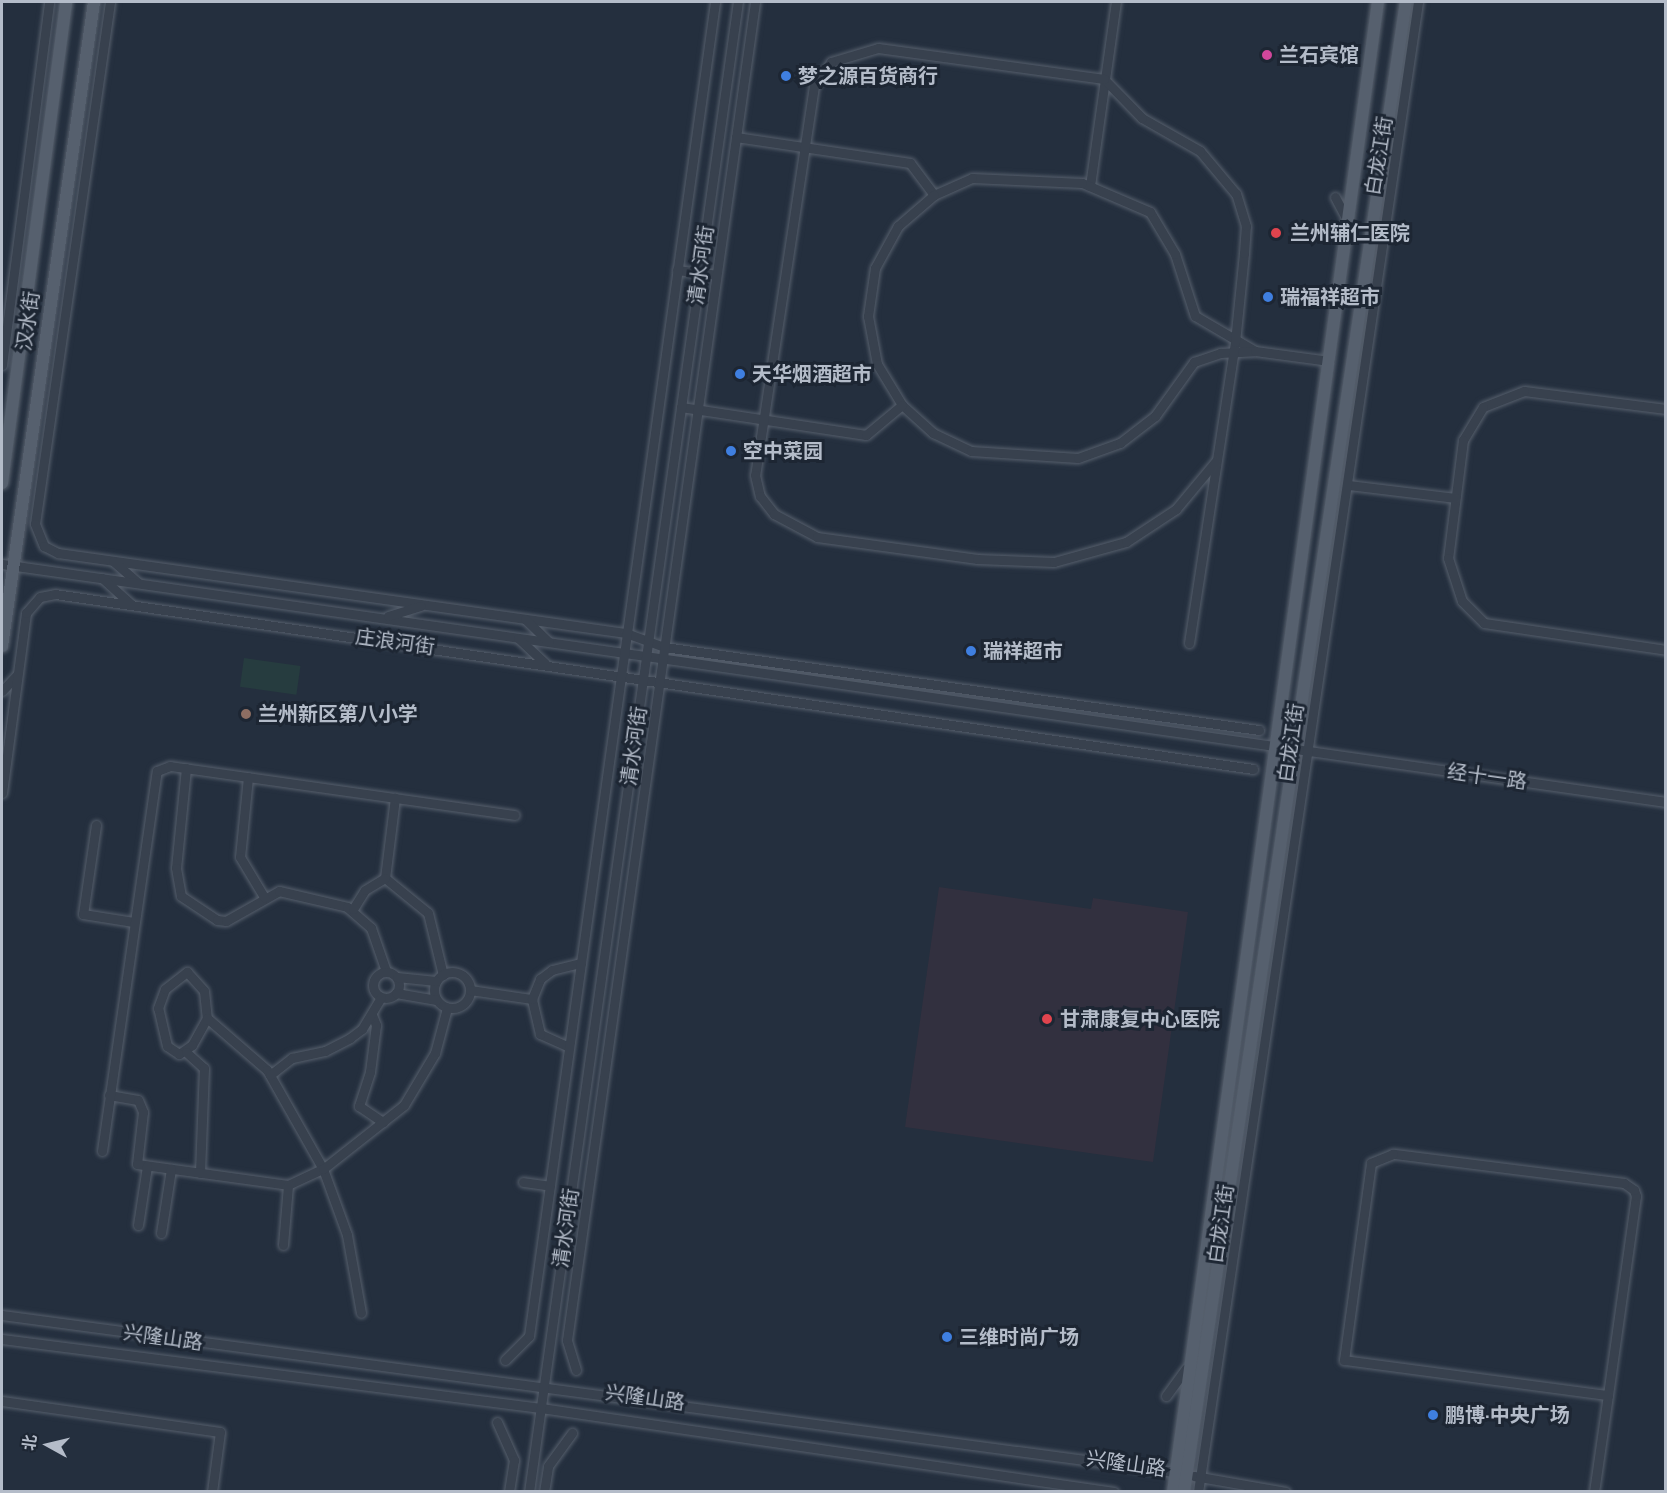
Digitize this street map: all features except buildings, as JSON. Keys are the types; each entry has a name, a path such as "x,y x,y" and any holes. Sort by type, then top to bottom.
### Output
{"main road":[{"name":"汉水街","path":"2,483 5,436 66,2"},
{"name":"汉水街","path":"2,646 6,565 31,435 94,2"},
{"name":"白龙江街","path":"1184,1491 1181,1473 1186,1368 1275,748 1378,2"},
{"name":"白龙江街","path":"1173,1491 1181,1473 1200,1394 1225,1237 1406,2"}],"street":[{"path":"2,365 50,2"},
{"path":"110,2 35,524 44,546 112,561 626,633 664,647 1259,730"},
{"path":"506,1360 529,1336 715,2"},
{"name":"清水河街","path":"530,1491 738,2"},
{"path":"576,1370 567,1340 755,2"},
{"path":"1089,186 1116,2"},
{"name":"白龙江街","path":"1198,1491 1235,1261 1418,2"},
{"path":"1189,643 1235,342 1246,226 1236,194 1200,152 1142,118 1104,79 878,48 857,51 821,73 803,146 762,419 757,489 764,503 787,521 817,537 1023,564 1064,560 1126,542 1176,509 1216,461"},
{"path":"736,137 910,163 934,195"},
{"path":"1255,351 1235,342 1195,316 1175,254 1150,212 1089,186 1007,176 972,178 934,195 898,226 875,268 869,306 877,364 902,405 933,433 971,451 1078,458 1120,443 1155,416 1194,362 1233,352 1255,351 1329,361"},
{"path":"1335,197 1348,221"},
{"path":"677,270 716,275"},
{"path":"1665,409 1524,391 1502,397 1471,419 1455,498 1448,558 1452,581 1462,601 1484,623 1665,650"},
{"path":"681,407 866,435 902,405"},
{"path":"31,435 44,461"},
{"path":"1349,485 1455,498"},
{"path":"112,561 138,583"},
{"name":"经十一路","path":"6,565 1295,751 1665,802"},
{"path":"102,578 131,604"},
{"name":"庄浪河街","path":"18,675 26,613 40,597 55,594 545,663 659,685 1253,769"},
{"path":"384,618 426,605"},
{"path":"524,619 549,642"},
{"path":"518,638 545,663"},
{"path":"2,691 18,675"},
{"path":"2,793 18,675"},
{"path":"102,1150 153,777 166,766 515,815"},
{"path":"186,768 176,868 181,896 217,920 226,921 264,897 292,892 353,909 371,928 386,971 397,977 440,978 461,975 470,990"},
{"path":"248,777 240,857 264,897"},
{"path":"385,878 395,798"},
{"path":"96,825 83,914 133,922"},
{"path":"353,909 365,890 385,878"},
{"path":"385,878 428,914 440,978 436,1000"},
{"path":"569,1047 540,1034 532,999 540,979 552,970 581,963"},
{"path":"381,997 373,980 386,971"},
{"path":"186,1052 207,1018 204,991 196,978 186,972 176,975 162,995 158,1020 169,1049 186,1052 204,1068 200,1173"},
{"path":"396,993 397,977"},
{"path":"470,990 532,999"},
{"path":"447,1008 465,1003 470,990"},
{"path":"270,1075 292,1058 339,1045 372,1015 381,997 396,993 436,1000 447,1008"},
{"path":"109,1095 138,1100 144,1112 137,1164 288,1185 323,1169 383,1122 420,1084 447,1008"},
{"path":"372,1015 376,1025 370,1072 359,1106 383,1122"},
{"path":"207,1018 270,1075 323,1169 347,1235 361,1313"},
{"path":"1594,1491 1608,1395 1636,1196 1632,1187 1393,1154 1371,1163 1344,1360 1608,1395"},
{"path":"138,1226 147,1166"},
{"path":"161,1233 171,1169"},
{"path":"523,1182 550,1186"},
{"path":"283,1245 288,1185"},
{"path":"1225,1237 1235,1261"},
{"name":"兴隆山路","path":"2,1315 544,1384 1181,1473 1286,1491"},
{"name":"兴隆山路","path":"2,1339 541,1408 1114,1491"},
{"path":"1166,1396 1186,1368"},
{"path":"1200,1394 1217,1368"},
{"path":"2,1401 220,1432 212,1491"},
{"path":"497,1422 514,1461 509,1491"},
{"path":"544,1491 548,1466 572,1433"}],"shaded area":[{"name":"甘肃康复中心医院","path":"939,887 1091,909 1093,898 1188,912 1153,1162 905,1127"}],"green space":[{"path":"244,658 300,666 296,695 240,687"}],"place":[{"name":"兰石宾馆","path":"1267,55"},
{"name":"梦之源百货商行","path":"786,76"},
{"name":"兰州辅仁医院","path":"1276,233"},
{"name":"瑞福祥超市","path":"1268,297"},
{"name":"天华烟酒超市","path":"740,374"},
{"name":"空中菜园","path":"731,451"},
{"name":"瑞祥超市","path":"971,651"},
{"name":"兰州新区第八小学","path":"246,714"},
{"name":"甘肃康复中心医院","path":"1047,1019"},
{"name":"三维时尚广场","path":"947,1337"},
{"name":"鹏博·中央广场","path":"1433,1415"}]}
